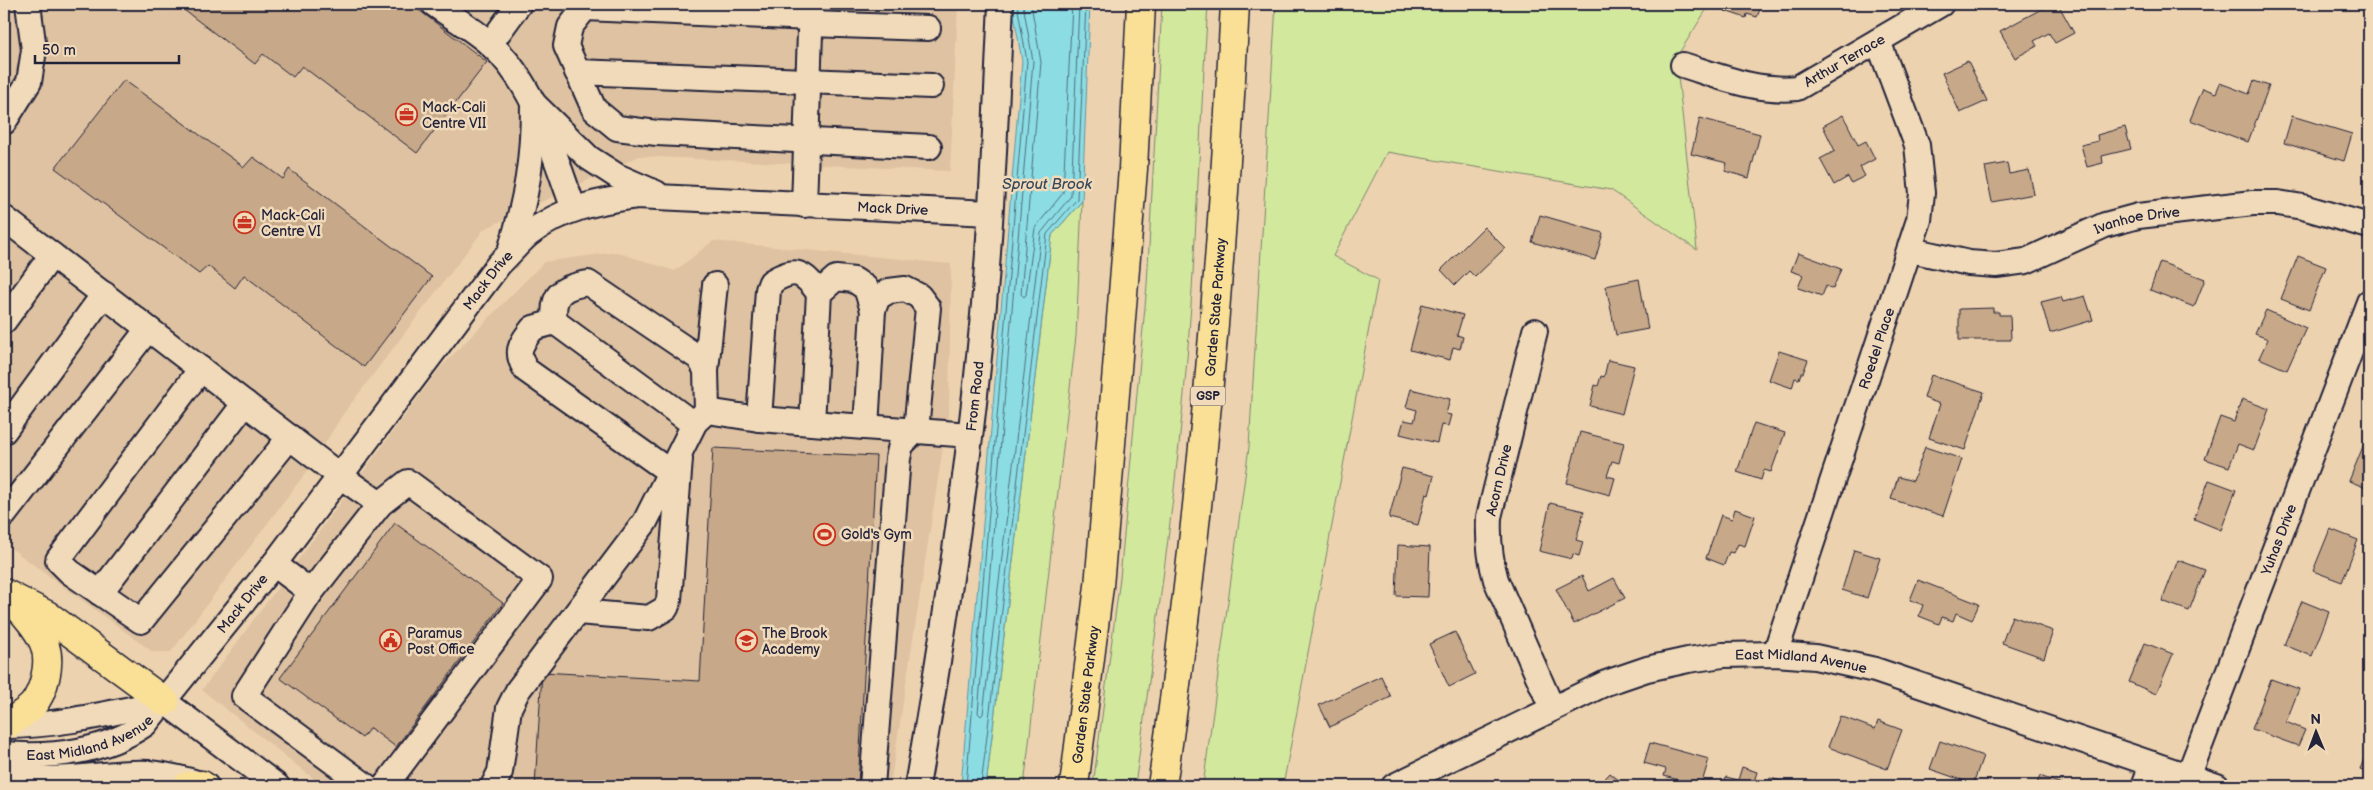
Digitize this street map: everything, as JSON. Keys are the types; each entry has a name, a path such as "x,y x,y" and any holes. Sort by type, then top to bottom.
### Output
{"highway":[{"name":"Garden State Parkway","path":"1074,786 1099,586 1108,482 1131,188 1141,4"},
{"name":"Garden State Parkway","path":"1162,786 1175,696 1200,477 1218,275 1235,4"},
{"path":"8,596 47,615 164,702"},
{"path":"4,726 33,704 44,681 47,669 46,647 8,596"}],"street":[{"path":"4,122 29,82 34,50 28,4"},
{"path":"490,44 519,4"},
{"name":"From Road","path":"917,786 954,562 984,305 1000,4"},
{"name":"Arthur Terrace","path":"1683,65 1757,88 1777,90 1797,88 1941,4"},
{"path":"440,6 490,44 514,71 533,103 574,209"},
{"path":"928,28 810,15 587,6 570,27 566,46 594,109 617,128 657,133 929,147"},
{"path":"804,205 810,15"},
{"name":"Roedel Place","path":"1775,654 1911,250 1919,220 1922,193 1921,166 1917,145 1878,41"},
{"path":"577,72 931,86"},
{"path":"533,103 589,158 617,176 669,198"},
{"path":"508,256 523,208 530,172 533,103"},
{"name":"Mack Drive","path":"164,702 274,564 508,256 529,234 562,213 601,201 637,196 990,213"},
{"name":"Ivanhoe Drive","path":"1911,250 1968,264 1996,265 2026,261 2105,225 2138,216 2254,203 2278,203 2303,207 2369,226"},
{"path":"5,221 104,294 340,476 380,504"},
{"path":"4,321 52,255"},
{"path":"758,419 768,290 771,282 786,274 802,274 810,280 819,293 812,423"},
{"path":"819,293 836,278 854,280 866,288 873,310"},
{"path":"706,370 699,358 588,283 571,286 559,294 553,307 555,322 684,417 758,419 970,435"},
{"path":"496,784 509,708 515,696 645,522 675,462 701,417 715,285"},
{"path":"866,427 873,310 878,297 889,291 905,289 919,296 928,308 916,430 901,445 898,458 872,786"},
{"path":"4,430 104,294"},
{"name":"Yuhas Drive","path":"2188,776 2369,302"},
{"path":"555,322 533,328 520,346 520,360 526,370 675,462"},
{"path":"4,515 148,329"},
{"name":"Acorn Drive","path":"1535,331 1489,517 1488,533 1490,559 1496,580 1552,708"},
{"path":"201,369 58,560 70,572 141,621 290,437"},
{"path":"100,593 245,402"},
{"path":"578,612 649,618 666,608 669,600 675,462"},
{"path":"366,786 244,696 311,592 380,504 408,482 540,579 385,786"},
{"path":"274,564 311,592"},
{"name":"East Midland Avenue","path":"1394,786 1606,683 1647,669 1688,660 1723,655 1775,654 1815,657 1875,670 2217,786"},
{"name":"East Midland Avenue","path":"4,754 61,753 101,746 134,732 145,724 164,702"},
{"name":"East Midland Avenue","path":"4,726 28,726 62,722 164,702 277,786"},
{"path":"2144,786 2152,764"},
{"name":"East Midland Avenue","path":"4,769 24,777 38,779 149,773 198,786"}],"shaded area":[{"path":"4,4 958,4 950,171 639,156 484,229 343,414 312,464 171,652 153,652 4,543"},
{"path":"713,241 951,264 949,408 890,786 323,786 202,690 440,368 544,262 616,252 675,271"}],"green space":[{"path":"1162,4 1208,4 1192,296 1184,394 1168,541 1135,786 1093,786 1120,578 1147,285"},
{"path":"1276,4 1710,4 1676,58 1697,250 1611,190 1387,152 1333,256 1378,280 1283,786 1203,786 1249,447"},
{"path":"1082,201 1076,336 1024,786 986,786 1052,235"}],"water":[{"name":"Sprout Brook","path":"1012,4 1090,4 1082,201 1052,235 986,786 961,786 1022,61"}],"building":[{"name":"Mack-Cali Centre VII","path":"176,4 411,4 487,62 417,153 302,66 293,77 263,54 255,64"},
{"path":"1728,4 1762,4 1757,17 1747,14 1746,18 1725,11"},
{"path":"2051,4 2058,4 2074,33 2055,43 2049,33 2034,41 2037,46 2015,58 2000,31"},
{"path":"1968,61 1987,101 1960,113 1942,73"},
{"name":"Mack-Cali Centre VI","path":"124,80 244,167 253,157 283,179 289,169 432,277 364,367 244,275 235,288 208,266 199,274 55,168"},
{"path":"2254,81 2269,86 2248,142 2190,120 2203,88 2216,93 2220,83 2249,94"},
{"path":"1843,115 1858,145 1866,141 1875,159 1860,167 1865,176 1851,183 1848,177 1834,185 1820,159 1835,151 1823,126"},
{"path":"2292,116 2352,134 2344,161 2284,143"},
{"path":"1700,118 1760,134 1749,178 1725,171 1727,163 1691,154"},
{"path":"2125,127 2131,149 2102,156 2103,163 2087,167 2081,145 2098,141 2097,135"},
{"path":"2007,163 2009,174 2029,170 2034,194 1992,202 1985,167"},
{"path":"1540,215 1603,233 1595,260 1532,242"},
{"path":"1484,227 1505,248 1475,277 1469,271 1455,285 1441,270"},
{"path":"1798,253 1841,269 1833,289 1826,286 1822,296 1798,288 1803,275 1791,271"},
{"path":"2298,256 2326,267 2309,310 2281,299"},
{"path":"2160,262 2205,279 2194,307 2150,290"},
{"path":"1639,279 1648,329 1616,335 1606,286"},
{"path":"2085,296 2093,320 2050,333 2041,302 2061,297 2063,302"},
{"path":"1422,304 1463,315 1457,335 1463,337 1460,349 1453,347 1450,360 1410,350"},
{"path":"1993,308 1993,312 1999,312 1999,315 2010,315 2011,340 1959,340 1959,309"},
{"path":"2266,310 2306,328 2287,370 2259,358 2268,339 2255,334"},
{"path":"1779,351 1808,360 1799,379 1795,378 1792,388 1769,380"},
{"path":"1608,360 1634,366 1622,414 1590,406 1595,385 1598,386 1601,376 1604,377"},
{"path":"1931,375 1984,392 1965,450 1929,438 1940,404 1924,398"},
{"path":"1411,389 1450,399 1446,414 1451,415 1448,426 1441,425 1437,443 1400,434 1404,420 1414,422 1417,410 1406,407"},
{"path":"2242,399 2269,409 2254,450 2238,444 2229,467 2205,459 2220,417 2234,422"},
{"path":"1754,423 1785,433 1771,472 1764,470 1761,480 1737,472"},
{"path":"1580,432 1624,443 1619,463 1612,461 1607,476 1615,478 1610,495 1567,483"},
{"path":"2366,439 2369,440 2369,489 2349,481"},
{"path":"1925,447 1962,459 1943,516 1891,499 1898,477 1913,481"},
{"path":"713,448 876,456 858,786 535,786 542,672 700,681"},
{"path":"1402,468 1434,476 1429,495 1426,494 1418,525 1389,518"},
{"path":"2209,480 2236,490 2221,530 2194,519"},
{"path":"1550,503 1584,511 1576,540 1583,542 1579,556 1573,554 1572,559 1539,551"},
{"path":"1735,509 1755,516 1745,546 1738,544 1734,553 1729,552 1724,565 1706,558 1721,515 1732,519"},
{"name":"Paramus Post Office","path":"395,523 503,603 396,747 370,728 362,738 280,678"},
{"path":"2330,529 2358,540 2342,582 2313,571"},
{"path":"1398,545 1430,547 1428,597 1396,596"},
{"path":"1854,550 1880,558 1867,598 1842,590"},
{"path":"2178,560 2205,570 2189,611 2162,601"},
{"path":"1582,576 1589,591 1614,578 1625,598 1574,624 1556,589"},
{"path":"1918,580 1979,604 1972,620 1956,613 1953,621 1942,617 1939,624 1919,616 1923,605 1910,600"},
{"path":"2302,601 2329,612 2312,656 2284,645"},
{"path":"2012,616 2053,631 2044,658 2002,643"},
{"path":"1455,632 1475,674 1449,687 1429,644"},
{"path":"2145,643 2173,654 2156,694 2129,682"},
{"path":"1381,676 1391,697 1330,727 1319,705"},
{"path":"2271,679 2299,689 2286,722 2305,730 2298,746 2252,729"},
{"path":"1840,716 1875,729 1878,721 1902,730 1887,769 1828,747"},
{"path":"1940,741 1983,756 1973,784 1930,769"},
{"path":"1650,743 1709,759 1701,786 1664,776 1666,769 1644,763"},
{"path":"2369,744 2369,773 2360,770"},
{"path":"1742,767 1757,772 1753,785 1758,786 1723,786 1726,777 1738,780"},
{"path":"1610,773 1626,786 1598,786"},
{"path":"2040,776 2067,786 2036,786"},
{"path":"1770,778 1785,782 1783,786 1768,786"}],"place":[{"name":"Mack-Cali Centre VII","path":"406,115"},
{"name":"Mack-Cali Centre VI","path":"245,223"},
{"name":"Gold's Gym","path":"825,534"},
{"name":"Paramus Post Office","path":"391,641"},
{"name":"The Brook Academy","path":"746,641"}]}
